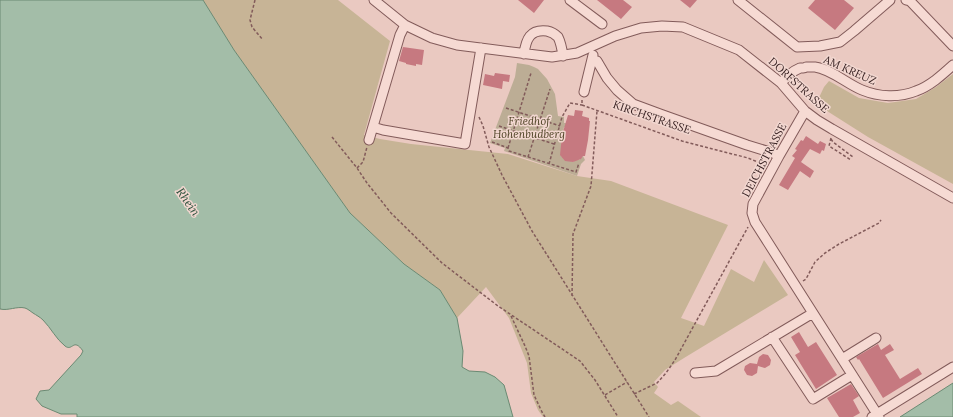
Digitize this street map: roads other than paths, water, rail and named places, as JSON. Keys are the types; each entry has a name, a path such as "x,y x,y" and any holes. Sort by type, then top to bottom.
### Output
{"street":[{"name":"DORFSTRASSE","path":"374,0 405,25 432,38 456,45 552,57 577,53 615,36 641,28 662,26 683,27 739,50 781,83 805,111 817,120 953,198"},
{"path":"570,0 602,24"},
{"path":"738,0 797,47 820,46 840,42 890,0"},
{"path":"906,0 910,2 953,46"},
{"path":"369,140 400,35 405,25"},
{"path":"524,54 526,43 534,32 538,30 552,32 557,36 561,44 563,56"},
{"path":"584,92 594,46"},
{"path":"372,127 466,144 481,48"},
{"path":"592,60 597,61 607,78 617,90 633,104 779,156"},
{"name":"AM KREUZ","path":"781,83 790,74 800,68 815,67 825,70 861,90 873,94 888,96 901,95 916,91 928,85 953,65"},
{"name":"DEICHSTRASSE","path":"805,111 753,204 752,213 755,222 813,312 876,416"},
{"path":"696,373 716,371 813,312"},
{"path":"772,337 813,399 852,375"},
{"path":"842,359 876,338"},
{"path":"876,416 953,367"}],"water":[{"name":"Rhein","path":"0,0 203,0 234,50 350,213 404,264 440,290 457,318 463,351 462,367 469,371 485,372 495,377 504,385 513,417 77,417 77,414 61,414 42,406 36,399 40,391 49,390 83,351 77,345 70,347 65,346 43,320 27,309 0,309"},
{"path":"953,383 953,417 900,417"}],"park label":[{"name":"Friedhof Hohenbudberg","path":"529,127"}]}
